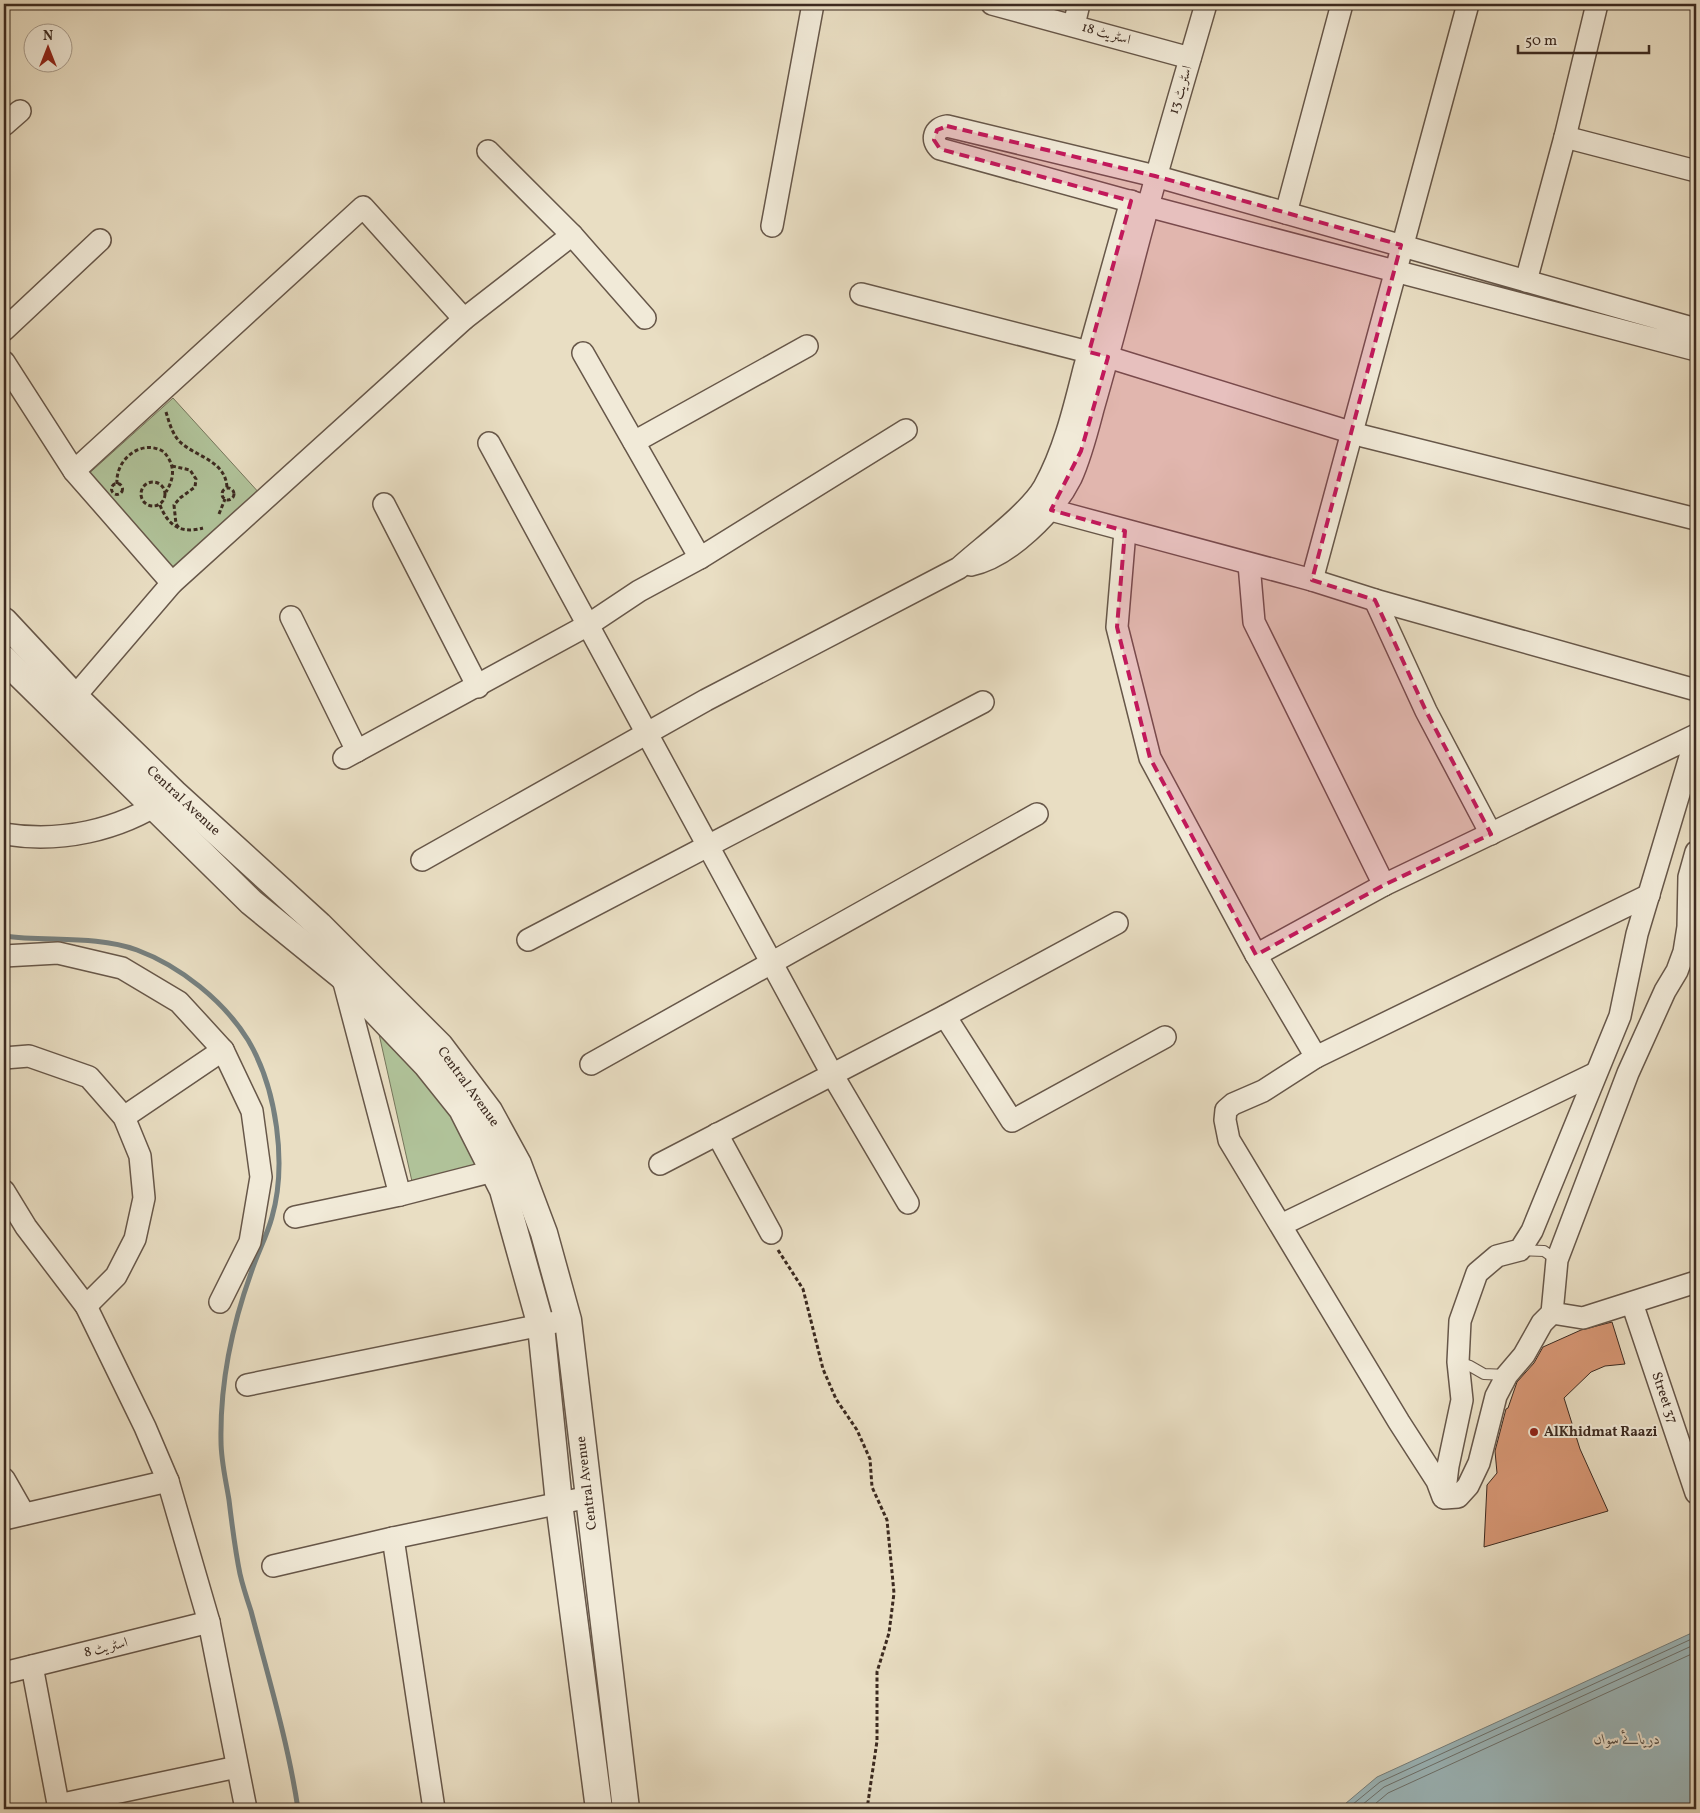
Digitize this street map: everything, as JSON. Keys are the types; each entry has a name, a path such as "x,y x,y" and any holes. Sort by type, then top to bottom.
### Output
{"street":[{"path":"772,226 813,4"},
{"name":"اسٹریٹ 18","path":"992,4 1190,58"},
{"path":"1074,25 1080,4"},
{"name":"اسٹریٹ 13","path":"1099,355 1139,204 1155,176 1206,4"},
{"path":"1286,213 1342,4"},
{"path":"1312,580 1468,4"},
{"path":"1526,281 1565,137 1597,4"},
{"path":"4,125 20,110"},
{"path":"1696,329 1155,176 947,126 940,128 935,134 935,143 940,149 1139,204 1696,350"},
{"path":"1565,137 1696,171"},
{"path":"488,151 572,235 645,318"},
{"path":"74,471 363,207 464,319"},
{"path":"67,705 172,583 464,319 572,235"},
{"path":"4,330 100,240"},
{"path":"861,294 1099,355 1352,432 1696,519"},
{"path":"634,442 807,346"},
{"path":"583,353 700,558"},
{"path":"959,568 981,563 1002,553 1051,510 1071,478 1082,451 1099,355"},
{"path":"422,860 706,700 959,568 1028,506 1043,488 1099,355"},
{"path":"4,362 74,471 172,583"},
{"path":"291,617 350,755 478,687 588,625 639,591 700,558 906,430"},
{"path":"489,443 832,1074 908,1204"},
{"path":"384,504 478,687"},
{"path":"1051,510 1312,580 1375,600 1696,690"},
{"path":"1125,531 1117,627 1150,758 1256,955 1316,1057"},
{"path":"1249,564 1254,622 1384,885"},
{"path":"1375,600 1426,711 1491,834"},
{"name":"Central Avenue","path":"4,621 67,705"},
{"name":"Central Avenue","path":"4,659 67,705 164,800 251,902 342,976 426,1064 506,1168 544,1233 568,1320 626,1809"},
{"path":"528,940 983,702"},
{"path":"1256,955 1384,885 1696,736"},
{"path":"1444,1498 1448,1466 1462,1400 1458,1362 1460,1321 1477,1273 1497,1256 1520,1250 1532,1231 1620,1016 1637,934 1696,736"},
{"path":"4,834 27,838 71,836 114,826 164,800"},
{"name":"Central Avenue","path":"164,800 319,925 440,1046 489,1111 506,1168 503,1190 541,1326 559,1503 599,1809"},
{"path":"591,1064 1037,814"},
{"path":"1444,1498 1458,1497 1468,1486 1479,1463 1496,1396 1507,1375 1524,1355 1542,1324 1552,1313 1557,1260 1628,1073 1665,991 1677,971 1688,927 1689,877 1696,852"},
{"path":"1444,1498 1437,1481 1399,1422 1229,1140 1225,1120 1226,1110 1233,1104 1263,1091 1316,1057 1649,895"},
{"path":"660,1164 945,1016 1117,923"},
{"path":"319,925 342,976 400,1195"},
{"path":"4,956 58,953 122,968 179,1002 223,1050 252,1110 261,1177 250,1242 220,1302"},
{"path":"945,1016 1012,1121 1165,1037"},
{"path":"124,1117 223,1050"},
{"path":"4,1058 29,1056 89,1077 124,1117 140,1156 144,1198 136,1239 116,1276 86,1306"},
{"path":"1280,1225 1596,1073"},
{"path":"717,1134 771,1233"},
{"path":"295,1218 400,1195 506,1168"},
{"path":"4,1191 26,1227 86,1306 145,1427 168,1481 209,1622 246,1809"},
{"path":"1552,1313 1582,1318 1696,1282"},
{"name":"Street 37","path":"1632,1302 1696,1493"},
{"path":"247,1385 568,1320"},
{"path":"4,1480 14,1516 168,1481"},
{"path":"273,1566 393,1538 589,1497"},
{"path":"393,1538 434,1809"},
{"name":"اسٹریٹ 8","path":"4,1673 209,1622"},
{"path":"32,1666 59,1807 237,1767"}],"lane":[{"path":"1520,1250 1544,1251 1557,1260"},
{"path":"1458,1362 1484,1374 1507,1375"}],"path":[{"path":"160,393 172,430 179,441 213,461 227,479 227,488 222,493 225,499"},
{"path":"117,484 118,476 126,457 144,447 151,447 164,452 172,466 172,478 160,505"},
{"path":"172,466 190,470 196,478 195,487 174,505 176,524 181,530"},
{"path":"160,505 148,504 142,499 142,491 147,485 154,483 161,486 166,492"},
{"path":"225,499 231,500 234,495 233,490 227,488"},
{"path":"217,516 225,499"},
{"path":"160,505 171,523 181,530 194,530 208,526"},
{"path":"771,1233 780,1255 803,1289 823,1369 836,1399 857,1430 870,1459 872,1487 887,1520 894,1593 889,1633 877,1672 877,1741 867,1809"}],"highlighted area":[{"path":"947,126 1155,176 1401,245 1312,580 1375,600 1426,711 1491,834 1384,885 1256,955 1150,758 1117,627 1125,531 1051,510 1081,451 1108,357 1089,352 1131,201 940,149 934,140 937,130"}],"green space":[{"path":"173,398 261,495 172,575 84,478"},
{"path":"379,1034 398,1051 441,1099 487,1168 413,1186"}],"water":[{"name":"دریائے سواں","path":"1696,1631 1696,1809 1339,1809 1377,1777"}],"building":[{"name":"AlKhidmat Raazi","path":"1612,1322 1625,1364 1605,1366 1591,1372 1564,1398 1580,1449 1608,1511 1484,1547 1487,1485 1497,1473 1495,1451 1506,1409 1517,1382 1534,1363 1543,1347 1581,1330"}],"waterway":[{"path":"4,936 105,942 137,950 169,965 200,986 227,1012 248,1040 266,1081 276,1127 279,1174 272,1217 244,1293 228,1356 221,1420 221,1448 240,1574 277,1709 298,1809"}],"place":[{"name":"AlKhidmat Raazi","path":"1534,1432"}]}
